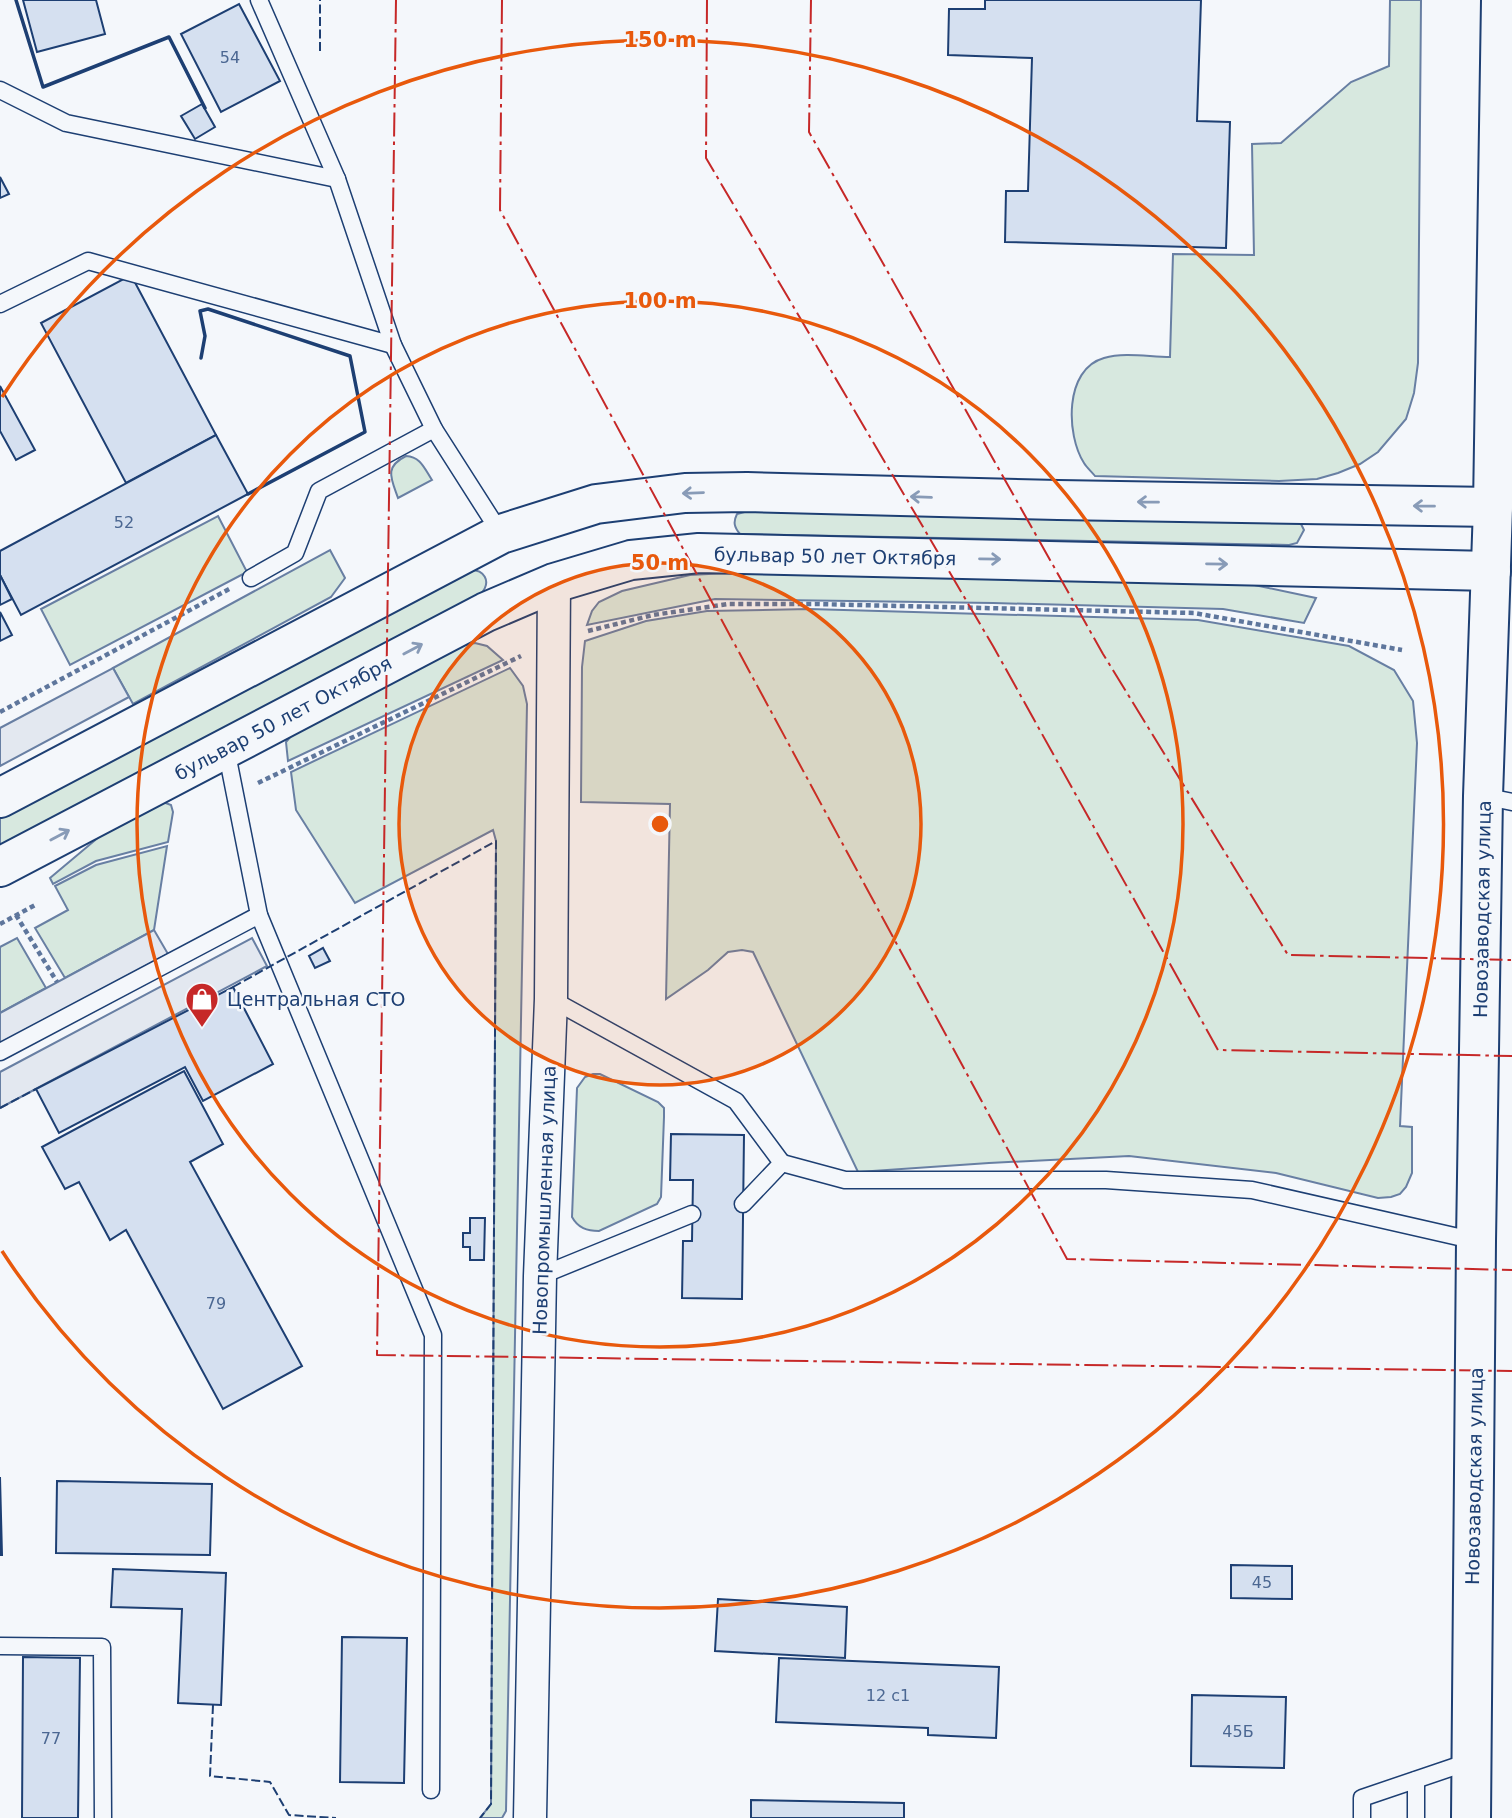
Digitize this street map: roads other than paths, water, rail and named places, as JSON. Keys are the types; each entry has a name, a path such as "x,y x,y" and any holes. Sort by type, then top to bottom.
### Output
{"main road":[{"name":"Новозаводская улица","path":"1471,1818 1476,1241 1498,799 1491,571 1493,507 1503,408 1506,55 1501,0"},
{"path":"0,798 500,534 596,504 685,493 747,492 1493,507"},
{"path":"1302,566 1324,556 1334,543 1335,530 1326,516 1309,504"},
{"name":"бульвар 50 лет Октября","path":"0,867 443,634 554,583 631,560 699,553 1491,571"}],"street":[{"name":"Новопромышленная улица","path":"530,1818 540,1276 551,999 554,583"}],"lane":[{"path":"260,0 337,179 393,345 434,429 500,534"},
{"path":"0,90 66,123 337,179"},
{"path":"0,304 88,261 393,345"},
{"path":"251,578 295,553 319,491 434,429"},
{"path":"226,749 259,915 433,1335 431,1790"},
{"path":"0,1052 259,915"},
{"path":"551,999 736,1101 782,1163 845,1180 1106,1180 1252,1190 1476,1241"},
{"path":"743,1204 782,1163"},
{"path":"540,1276 692,1214"},
{"path":"0,1646 102,1647 103,1818"},
{"path":"1362,1818 1362,1798 1471,1761"},
{"path":"1416,1780 1416,1818"}],"place":[{"name":"Центральная СТО","path":"202,1029"}]}
